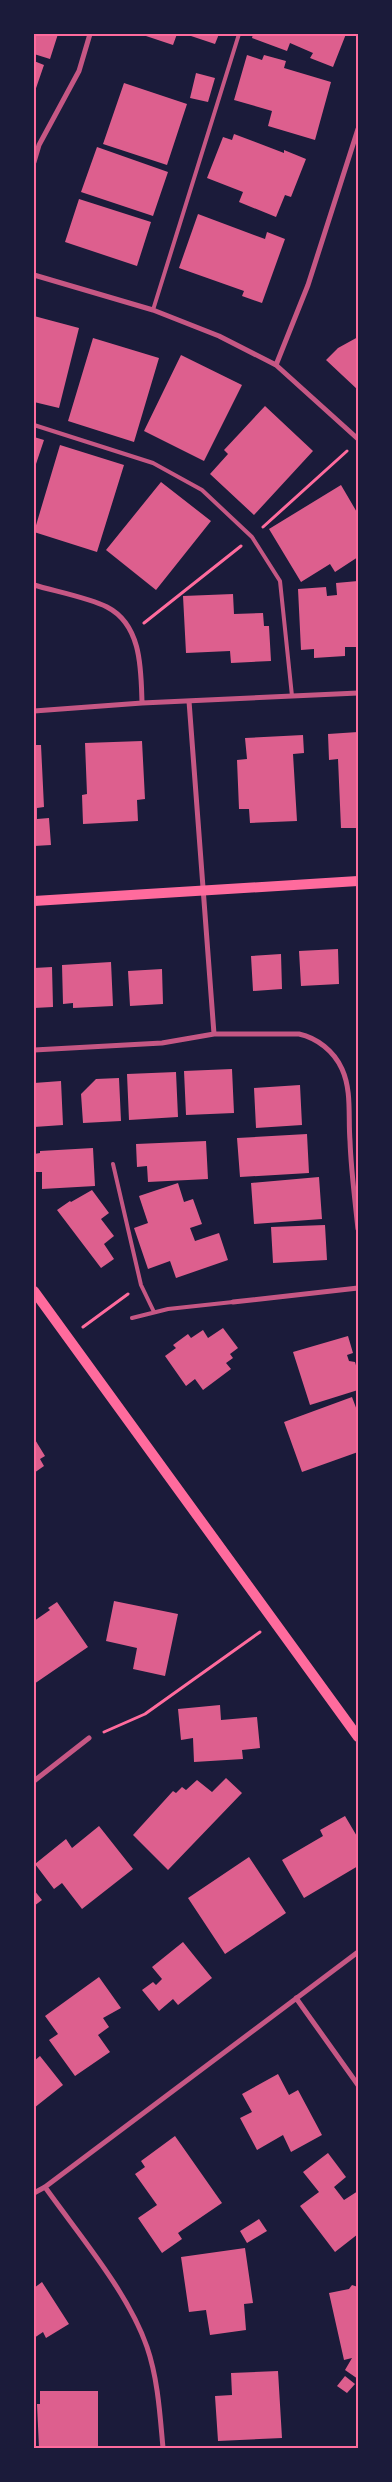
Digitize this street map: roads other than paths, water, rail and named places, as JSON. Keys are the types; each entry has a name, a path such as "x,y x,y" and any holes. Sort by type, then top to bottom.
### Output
{"main road":[{"path":"34,900 358,881"},
{"path":"34,1291 358,1737"}],"street":[{"path":"34,162 40,145 79,72 90,34"},
{"path":"276,365 308,285 358,129"},
{"path":"34,275 152,310 219,336 276,365 358,439"},
{"path":"34,584 107,607 121,618 132,633 137,647 141,664 142,703"},
{"path":"34,711 142,703 358,693"},
{"path":"189,701 214,1034"},
{"path":"34,1050 162,1043 214,1034 299,1034 312,1037 329,1051 342,1068 347,1086 358,1229"},
{"path":"233,1302 358,1288"},
{"path":"34,1781 89,1738"},
{"path":"34,2193 45,2187 358,1952"},
{"path":"296,1998 358,2085"},
{"path":"45,2187 123,2298 147,2347 158,2397 163,2448"}],"lane":[{"path":"152,310 239,34"},
{"path":"34,425 154,463 202,490 252,537 280,581 292,696"},
{"path":"113,1164 141,1285 154,1312"},
{"path":"132,1318 154,1312 233,1302"}]}
